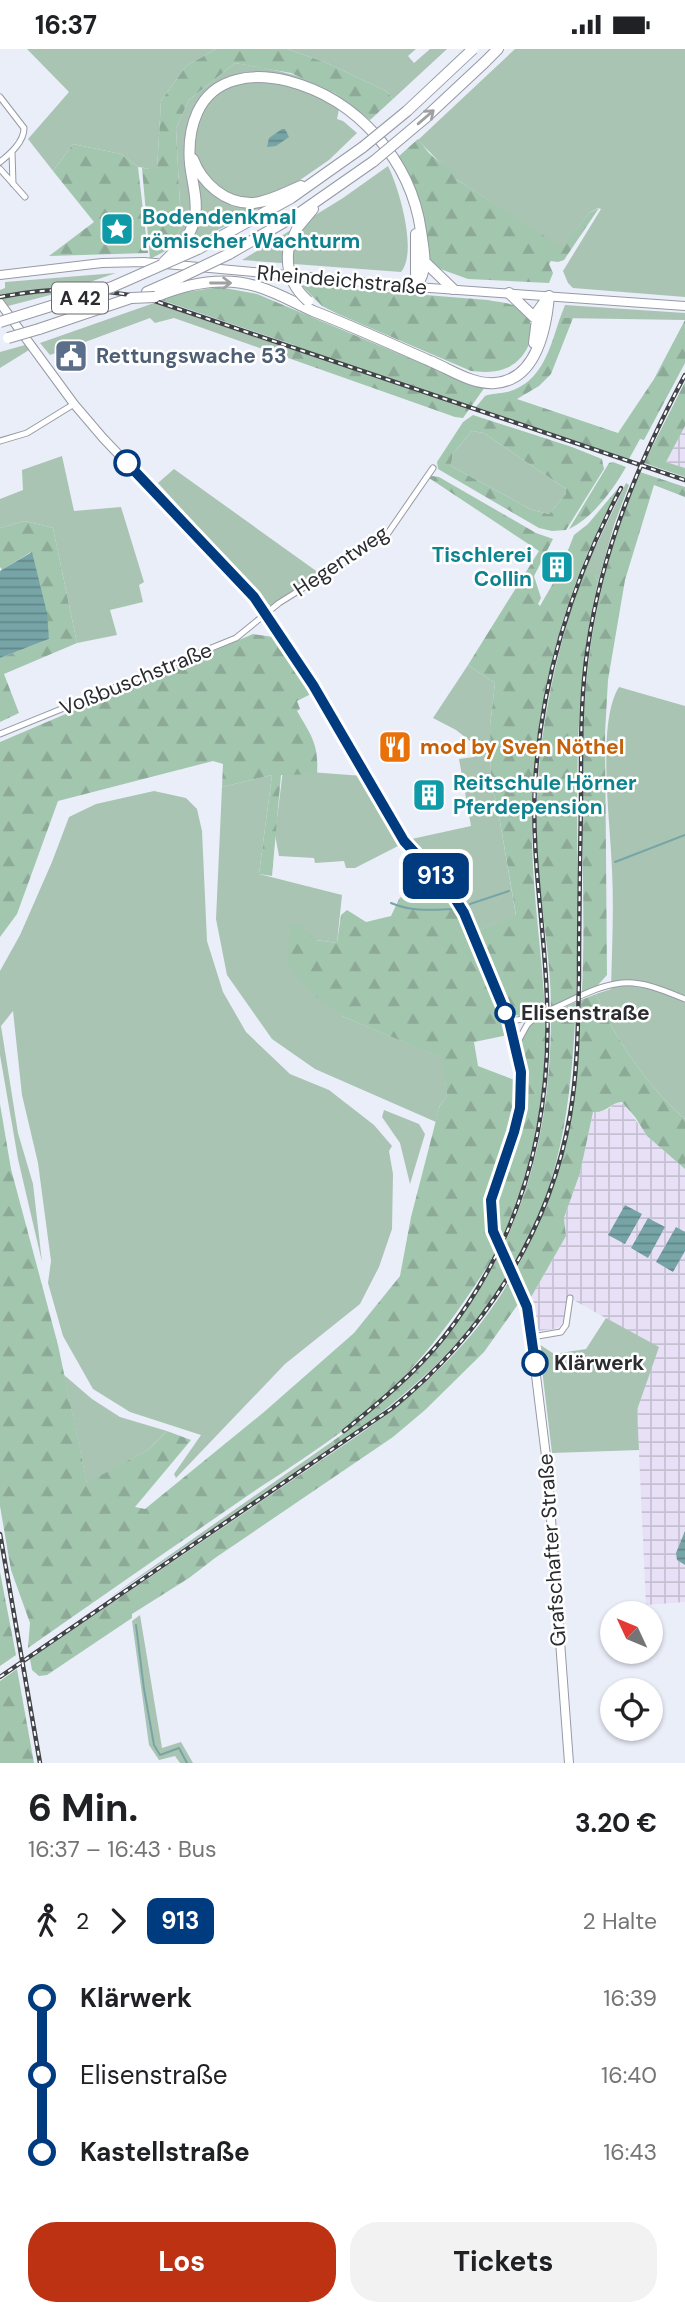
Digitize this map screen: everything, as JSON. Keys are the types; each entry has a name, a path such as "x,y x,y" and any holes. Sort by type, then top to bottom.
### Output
{"highway":[{"name":"A 42","path":"0,322 111,287 157,269 291,198 332,171 407,111 473,49"},
{"path":"151,294 229,254 324,197 374,161 424,119 498,49"},
{"path":"157,269 181,245 195,218 190,151 192,123 200,105 213,91 239,79 258,77 281,79 325,95 364,123 388,150 410,193 420,220 426,263 423,277 416,287"},
{"path":"190,151 194,164 208,183 223,196 240,201 263,201 332,171"},
{"path":"410,193 415,232 416,287"},
{"path":"324,197 298,227 289,246 288,267 292,280 308,301 330,316"},
{"path":"426,263 453,289"},
{"path":"151,294 201,283 248,284 330,316 477,382 494,383 522,371 536,354 548,314 549,296"},
{"path":"509,293 536,319"},
{"name":"A 42","path":"4,339 151,294"},
{"path":"459,373 479,377 494,376 510,372 518,366 534,342 538,310 549,296"}],"main road":[{"name":"Rheindeichstraße","path":"0,275 144,262 416,287 685,306"},
{"name":"Grafschafter Straße","path":"0,303 74,404 103,438 237,577 266,613 363,769 390,820 420,860 451,892 464,913 509,1021 522,1085 514,1132 491,1200 492,1221 493,1231 527,1307 532,1337 547,1464 569,1763"}],"street":[{"path":"0,97 24,128 25,134 12,152 0,162"},
{"path":"12,152 13,184"},
{"path":"1,170 13,171"},
{"path":"1,170 25,197"},
{"path":"0,441 27,433 74,404"},
{"name":"Hegentweg","path":"266,613 386,536 433,468"},
{"name":"Voßbuschstraße","path":"0,734 226,643 243,633 266,613"},
{"path":"509,1021 535,1017 597,989 624,982 639,983 685,999"},
{"path":"516,1045 527,1025 535,1017"},
{"path":"532,1337 561,1332 566,1325 570,1298"}],"shaded area":[{"path":"27,49 216,49 186,66 161,101 157,170 138,167 121,154 73,144 53,171 28,139 69,92"},
{"path":"287,49 416,49 408,56 414,63 430,49 447,49 393,99 386,91 327,63"},
{"path":"515,49 685,49 685,297 573,288 563,271 601,209 589,213 563,249 456,179 418,140"},
{"path":"235,63 307,79 333,92 346,101 339,109 337,119 357,133 329,160 261,207 186,247 173,247 181,226 176,128 189,100"},
{"path":"285,129 289,137 276,146 267,147 269,138"},
{"path":"388,166 397,189 407,235 406,263 401,272 242,260 343,198"},
{"path":"116,273 58,293 8,306 0,296 5,282"},
{"path":"154,303 294,350 291,359 174,318 155,323 150,318 50,355 40,343"},
{"path":"565,305 685,313 685,320 560,318"},
{"path":"25,345 29,350 0,368 0,352"},
{"path":"685,426 685,468 666,462"},
{"path":"472,431 484,433 566,489 567,493 549,514 532,510 451,466 453,453"},
{"path":"62,456 74,511 121,507 144,582 139,585 143,602 110,610 117,635 77,643 53,528 25,521 0,528 0,499 23,490 22,470"},
{"path":"174,469 319,573 270,606 158,483"},
{"path":"626,483 629,485 614,525 598,582 595,575 582,575"},
{"path":"32,552 47,613 49,639 0,658 0,571"},
{"path":"468,665 495,683 490,726 491,785 497,804 516,916 477,931 465,901 407,840 471,826 459,759 474,757 479,748 456,730 433,718"},
{"path":"619,687 685,706 685,1119 646,1078 612,1027 596,994 611,989 613,885 606,749 612,703"},
{"path":"283,770 363,776 388,824 402,844 355,868 346,868 344,861 315,863 314,858 279,856 275,835"},
{"path":"272,775 259,874 342,895 337,943 316,940 342,1016 443,1058 447,1097 440,1105 436,1122 315,1069 272,1039 227,975 216,919 222,787"},
{"path":"154,791 186,798 197,809 202,831 207,941 223,992 246,1032 290,1074 329,1090 374,1125 392,1146 389,1151 393,1174 392,1229 379,1267 360,1304 285,1364 176,1478 174,1474 201,1435 130,1412 93,1389 63,1336 48,1283 51,1261 38,1163 22,1095 13,1011 1,1026 18,1133 33,1184 42,1262 18,1159 0,1055 0,971 20,935 69,817 96,804"},
{"path":"616,1102 624,1104 647,1136 685,1169 685,1602 663,1604 663,1601 646,1601 637,1410 658,1347 568,1297 564,1320 560,1326 537,1331 530,1299 566,1236 564,1218 580,1173 593,1112 607,1110"},
{"path":"384,1110 419,1124 425,1134 410,1184 400,1143 382,1117"},
{"path":"625,1205 642,1214 625,1244 608,1235"},
{"path":"648,1218 665,1227 648,1258 631,1248"},
{"path":"676,1227 685,1232 685,1251 673,1272 656,1262"},
{"path":"606,1318 659,1347 637,1410 639,1450 552,1453 539,1344 554,1354 586,1349"},
{"path":"64,1375 92,1399 120,1417 167,1431 149,1449 87,1484"},
{"path":"333,1441 336,1446 109,1598 137,1578"},
{"path":"685,1531 685,1565 677,1560 676,1553"},
{"path":"140,1615 162,1748 181,1742 193,1763 180,1763 175,1756 159,1760 149,1745 132,1621"}],"green space":[{"path":"216,49 287,49 327,63 386,91 393,99 370,120 335,93 291,73 235,63 189,100 176,128 181,226 173,247 150,259 142,168 157,169 161,101 186,66"},
{"path":"418,139 429,153 457,177 456,179 563,248 589,213 599,208 564,260 551,261 549,264 553,273 549,283 468,279 432,266 398,157"},
{"path":"73,144 121,154 138,167 148,253 49,256 94,222 53,171"},
{"path":"301,285 509,304 520,308 527,315 531,324 530,342 526,351 513,365 491,372 471,371 322,306"},
{"path":"219,287 257,294 485,387 463,418 455,417 291,359 294,345 161,300 181,293"},
{"path":"560,318 573,318 551,374 539,386 517,399 618,433 654,379 685,320 685,363 644,440 640,439 629,459 476,407 485,396 519,387 537,373"},
{"path":"685,382 685,426 666,462 685,468 685,477 644,463"},
{"path":"473,415 602,459 604,469 566,530 539,528 438,469 437,462 463,422","holes":["472,431 484,433 566,489 566,494 549,514 532,510 451,466 453,453"]},
{"path":"609,463 626,467 616,484 595,510 569,529"},
{"path":"640,472 685,487 685,497 654,485 625,580 608,680 605,733 607,975 597,986 582,993 582,788 588,665 607,566"},
{"path":"439,477 536,533 553,539 534,576 541,598 538,604 540,606 560,571 564,572 567,566 563,563 574,535 588,524 620,486 599,528 565,614 543,703 536,748 532,840 545,1011 523,1017 509,1013 477,931 516,915 497,804 491,785 490,726 495,683 468,665 539,551 429,478"},
{"path":"25,521 53,528 77,643 4,674 19,713 0,722 0,658 49,639 31,552 2,570 0,567 0,528"},
{"path":"582,575 595,575 598,582 588,633 578,736 576,996 551,1008 537,848 538,778 547,710 562,642"},
{"path":"253,634 273,637 311,694 297,701 300,709 297,711 310,734 317,755 317,774 281,775 272,876 259,874 272,775 222,787 223,764 213,761 58,801 17,914 0,937 0,742"},
{"path":"426,872 445,891 468,931 508,1035 474,1042 478,1066 517,1081 517,1100 487,1206 488,1226 497,1249 494,1256 437,1338 382,1399 308,1455 28,1648 30,1623 11,1570 0,1506 0,1104 11,1169 58,1345 87,1483 149,1449 167,1431 191,1440 135,1507 145,1509 264,1412 354,1333 400,1276 411,1217 440,1105 447,1097 442,1058 342,1016 312,993 287,964 290,927 298,923 316,940 337,943 341,915 347,910 366,922 391,916 399,899"},
{"path":"596,994 612,1027 646,1078 685,1119 685,1169 647,1136 622,1102 593,1112 580,1173 564,1218 566,1236 530,1299 516,1269 547,1204 558,1171 573,1106 581,1000"},
{"path":"576,1002 572,1070 562,1137 544,1202 531,1234 514,1264 504,1244 526,1188 541,1131 549,1073 551,1014"},
{"path":"545,1016 543,1074 536,1130 522,1185 502,1238 497,1210 499,1196 518,1139 525,1099 526,1076 521,1041 529,1028"},
{"path":"499,1254 508,1273 473,1324 409,1390 336,1446 333,1441 383,1401 427,1357 466,1308"},
{"path":"511,1278 521,1300 484,1352 425,1410 393,1437 47,1675 39,1676 32,1670 30,1659 360,1434 403,1401 463,1344 497,1301"},
{"path":"0,1572 16,1655 0,1666"},
{"path":"17,1669 34,1763 0,1763 0,1681"}],"waterway":[{"path":"615,862 685,835"},
{"path":"470,904 509,891"},
{"path":"391,903 414,909 454,909"},
{"path":"136,1625 154,1745 160,1755 179,1748 187,1763"}],"railway":[{"path":"0,297 38,291 73,290 146,298 685,480"},
{"path":"0,1677 391,1409 455,1348 483,1314 508,1278 529,1240 547,1200 560,1158 575,1080 579,993 582,705 594,610 624,506 652,440 685,375"},
{"path":"344,1431 409,1375 444,1337 471,1300 512,1220 526,1179 537,1136 547,1047 546,974 534,812 538,746 544,707 562,632 588,559 621,488"},
{"path":"0,1534 40,1763"}],"bus line":[{"name":"913","path":"127,463 237,577 266,613 313,685 390,820 420,860 451,892 464,913 509,1021 519,1058 522,1085 520,1108 491,1200 492,1221 493,1231 527,1307 535,1363"}],"place":[{"name":"Bodendenkmal römischer Wachturm","path":"117,229"},
{"name":"Rettungswache 53","path":"71,356"},
{"name":"Tischlerei Collin","path":"557,567"},
{"name":"mod by Sven Nöthel","path":"395,747"},
{"name":"Reitschule Hörner Pferdepension","path":"429,795"},
{"name":"Elisenstraße","path":"505,1013"},
{"name":"Klärwerk","path":"535,1363"}]}
